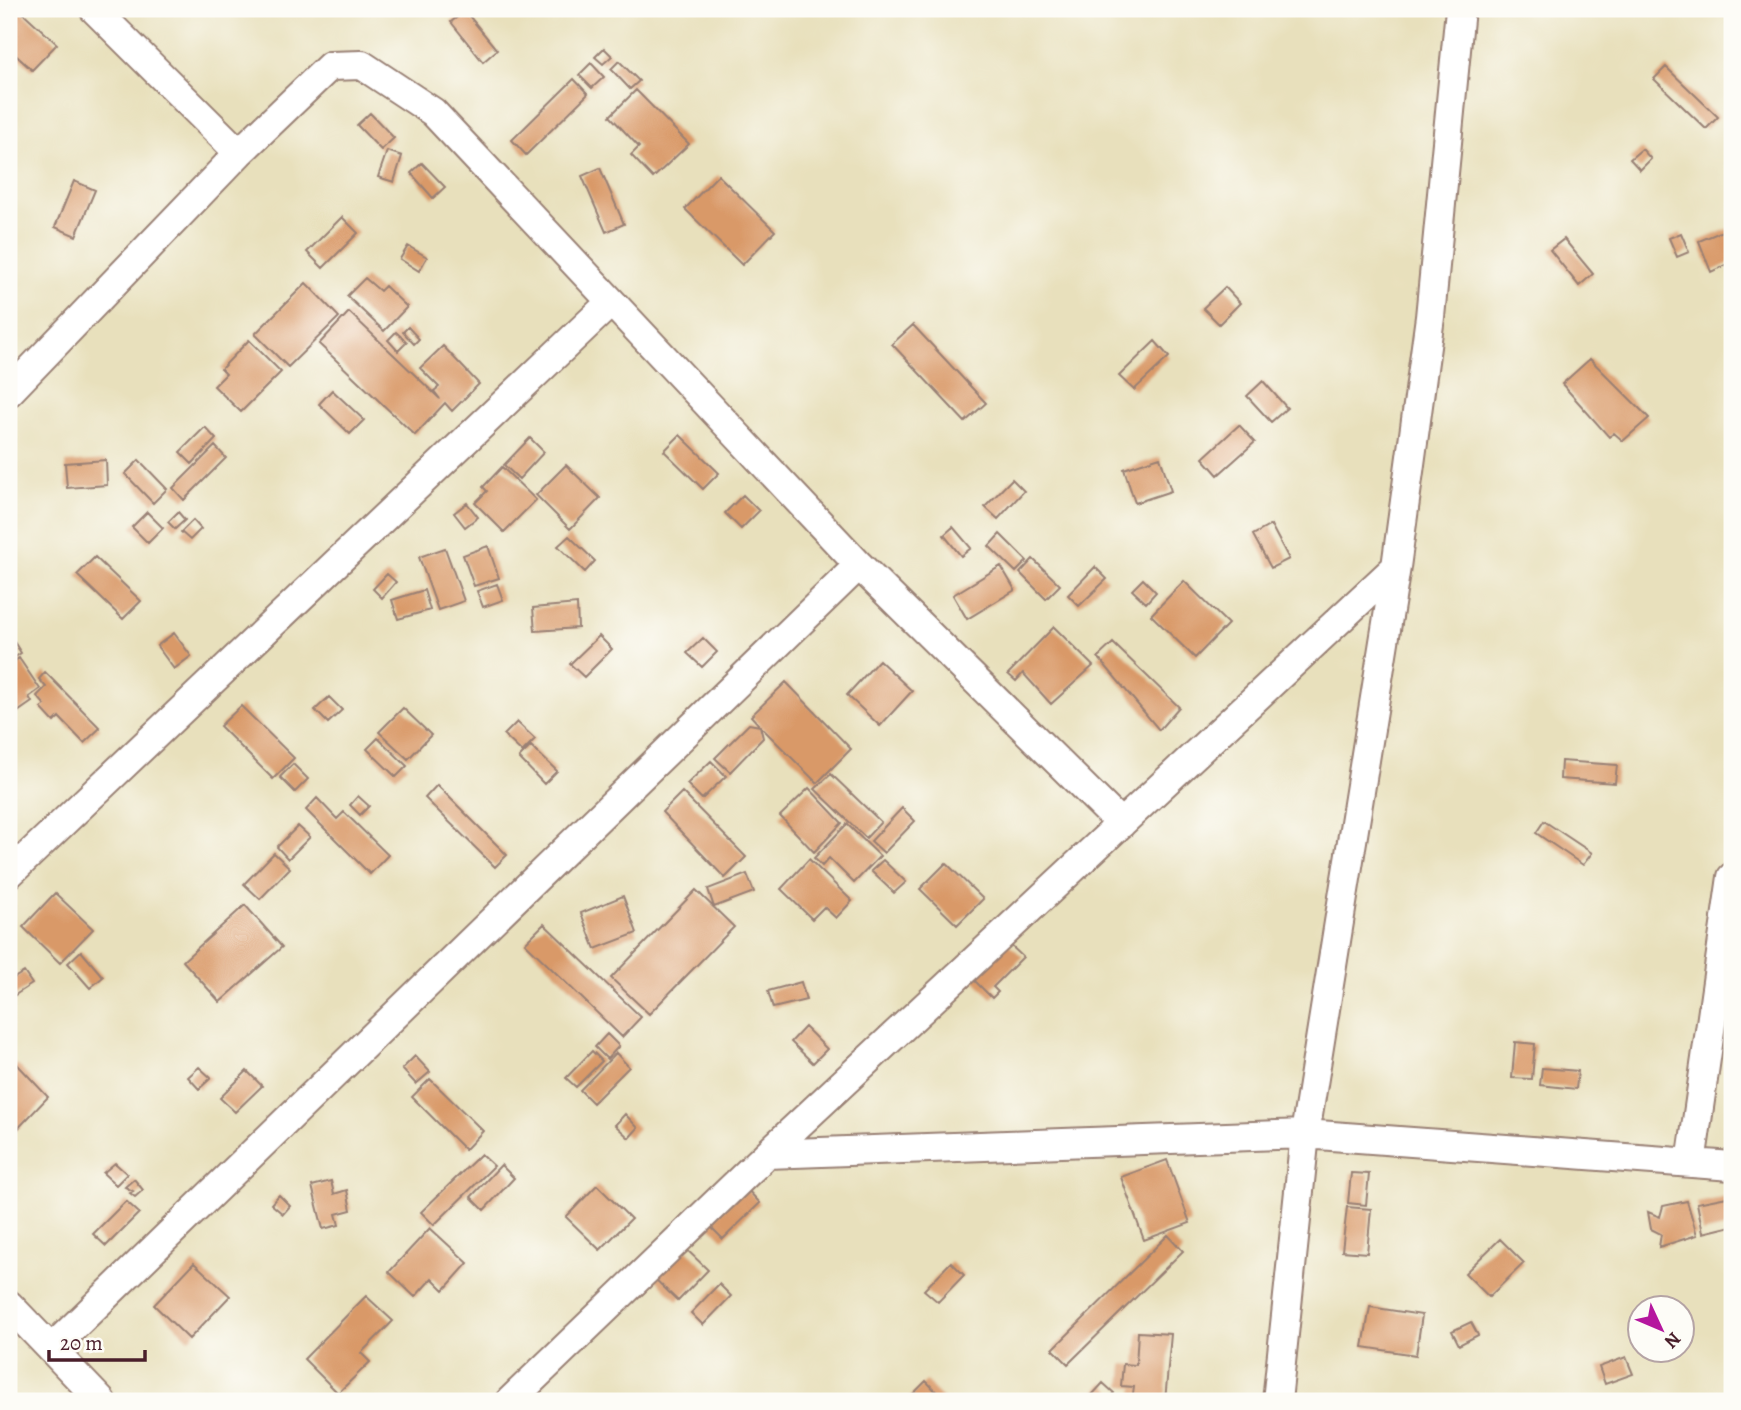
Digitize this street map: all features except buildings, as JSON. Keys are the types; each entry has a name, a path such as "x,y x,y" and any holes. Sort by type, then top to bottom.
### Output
{"street":[{"path":"94,9 240,153"},
{"path":"1277,1401 1305,1134 1396,567 1430,317 1460,9"},
{"path":"9,392 240,153 330,66 362,65 433,112 859,565 1121,824"},
{"path":"9,874 611,302"},
{"path":"51,1349 859,565"},
{"path":"510,1401 767,1154 1396,567"},
{"path":"1691,1163 1732,877"},
{"path":"767,1154 1305,1134 1732,1166"},
{"path":"9,1305 101,1401"}]}
